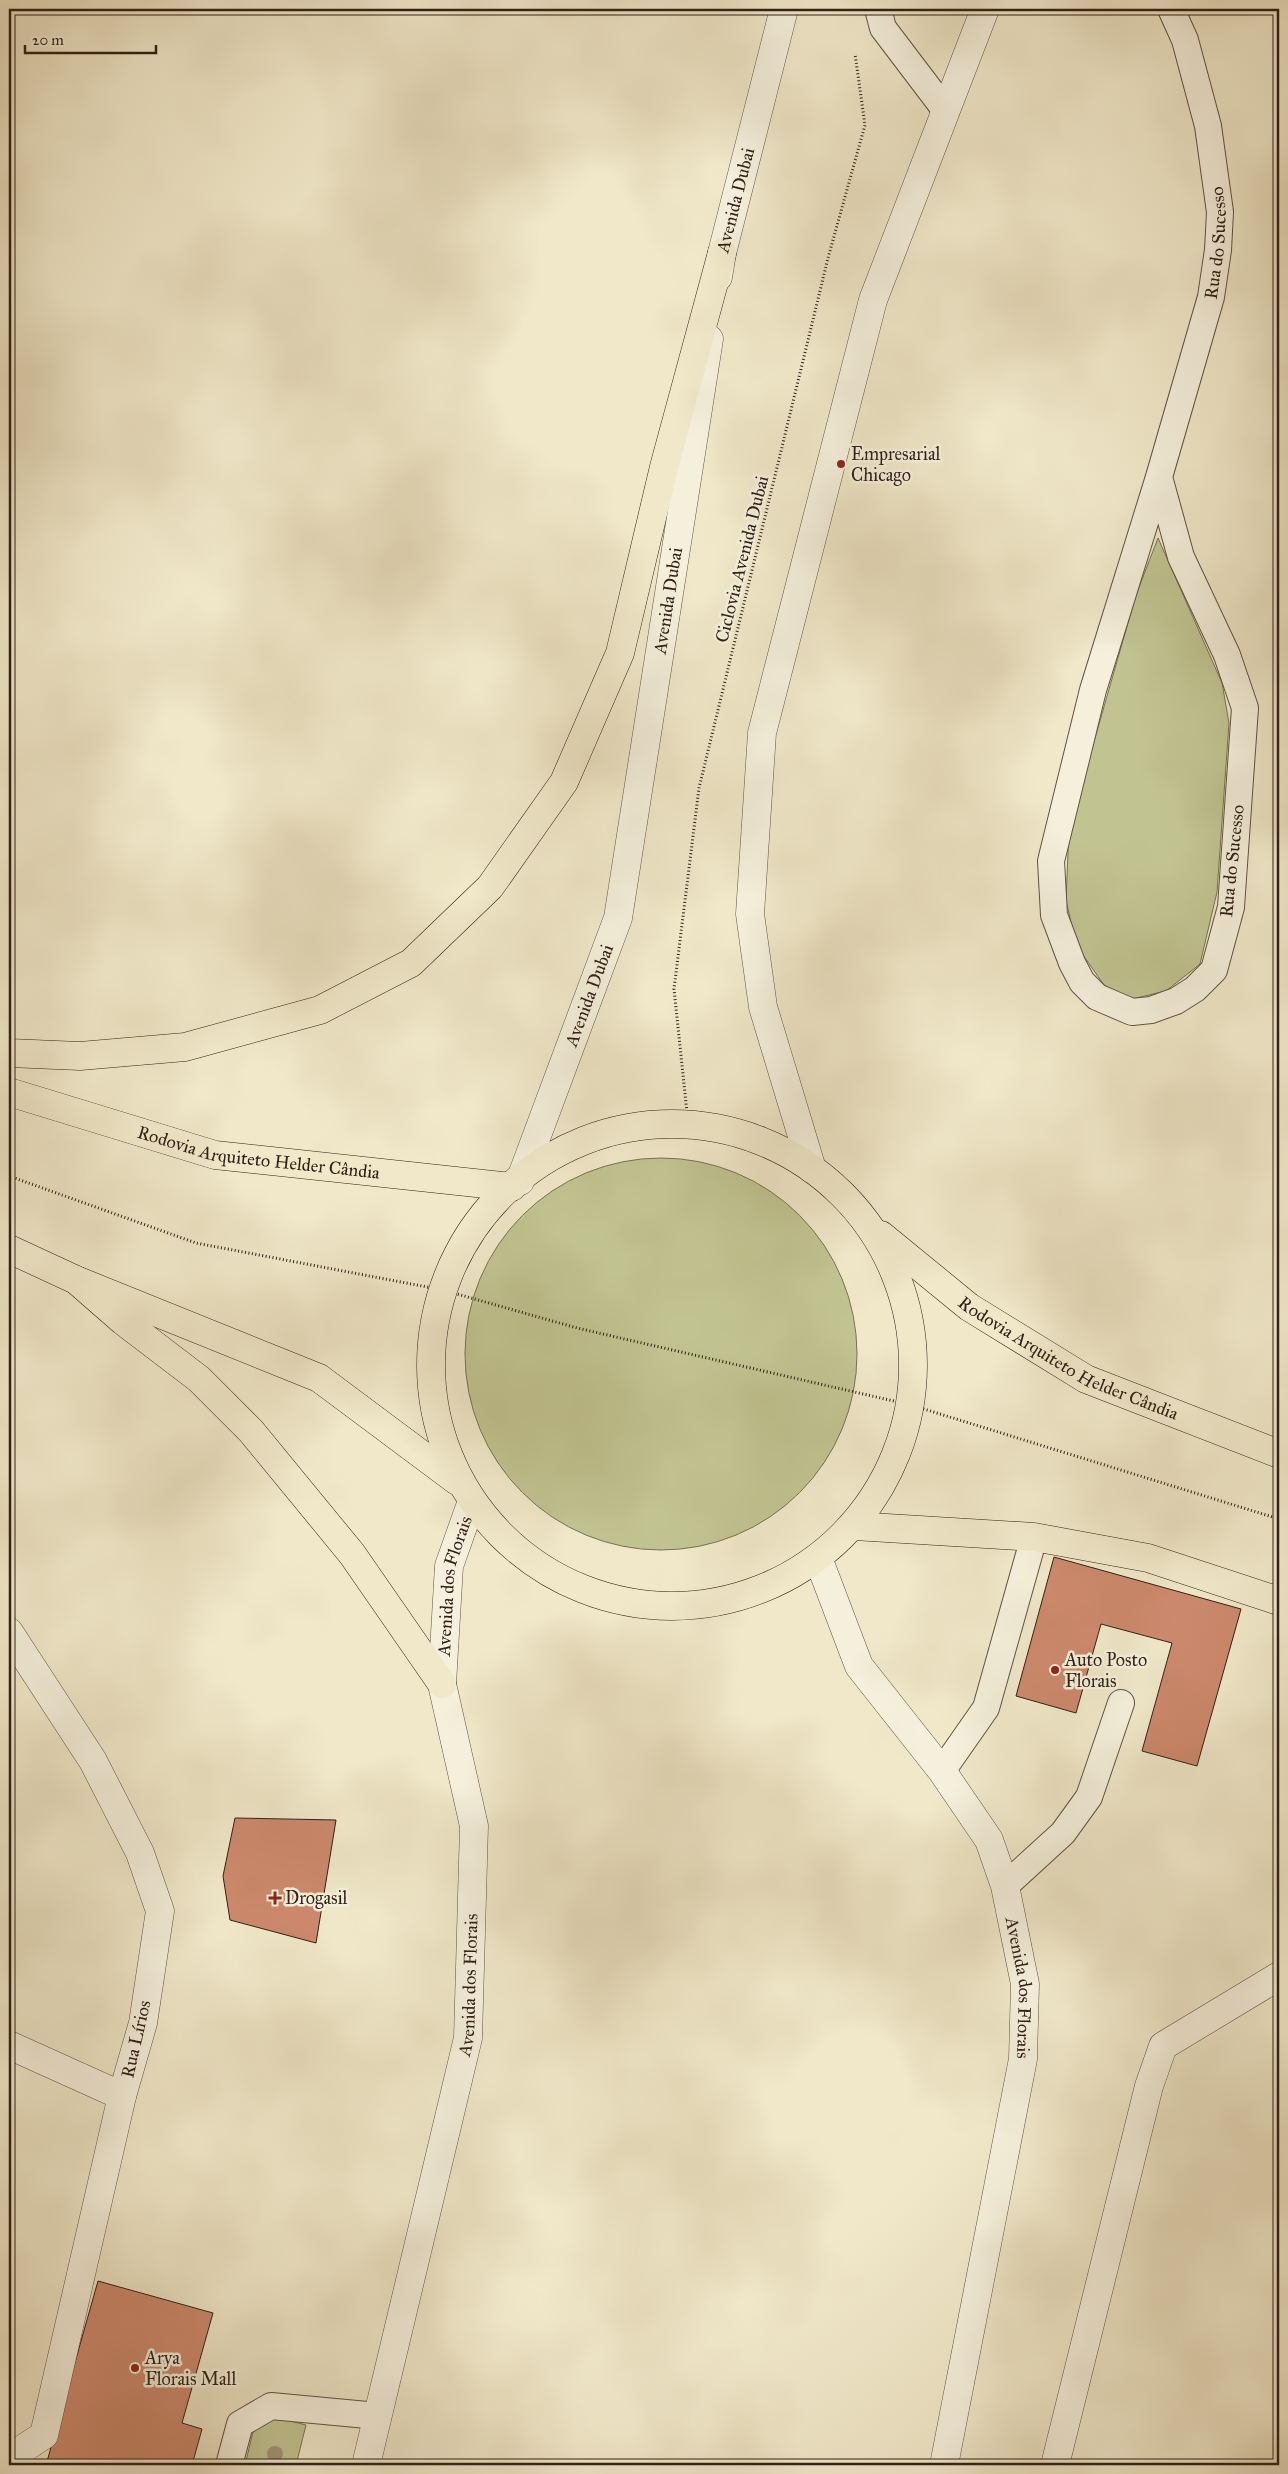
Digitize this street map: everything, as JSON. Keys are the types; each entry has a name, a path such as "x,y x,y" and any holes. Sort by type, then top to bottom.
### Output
{"main road":[{"path":"9,1053 80,1056 185,1047 320,1010 410,963 490,887 564,782 620,653 664,467 722,253"},
{"name":"Rodovia Arquiteto Helder Cândia","path":"9,1092 215,1155 516,1184"},
{"path":"9,1249 76,1280 319,1378 465,1491 525,1557 555,1580 632,1606 714,1605 762,1587 818,1558 854,1526 894,1464 914,1395 911,1316 876,1230 850,1201 812,1169 779,1150 688,1122 616,1129 566,1146 516,1184 478,1219 446,1276 429,1345 433,1415 465,1491"},
{"name":"Rodovia Arquiteto Helder Cândia","path":"876,1230 969,1307 1086,1379 1279,1454"},
{"path":"76,1280 123,1321 199,1379 251,1431 352,1554 442,1684"},
{"path":"854,1526 1034,1537 1148,1558 1279,1601"}],"street":[{"name":"Avenida Dubai","path":"516,1184 618,918 722,253 784,9"},
{"path":"812,1169 763,1007 750,914 762,733 873,300 985,9"},
{"name":"Avenida dos Florais","path":"366,2465 468,2038 474,1826 442,1684 450,1566 465,1491"},
{"name":"Avenida dos Florais","path":"818,1558 859,1666 942,1771 989,1840 1005,1886 1025,1984 1024,2060 944,2465"},
{"name":"Rua Lírios","path":"9,1632 94,1761 140,1854 160,1911 143,2023 122,2096 44,2435 9,2458"},
{"path":"1055,2465 1149,2086 1163,2046 1279,1976"},
{"path":"9,2045 122,2096"}],"lane":[{"path":"878,9 883,28 946,111"},
{"name":"Rua do Sucesso","path":"1159,478 1181,556 1227,655 1245,708 1231,907 1214,970 1195,989 1176,1001 1151,1010 1132,1012 1097,997 1082,982 1072,963 1054,916 1051,861 1093,690 1159,478 1211,297 1218,250 1220,212 1208,126 1185,40 1171,9"},
{"path":"942,1771 986,1708 1034,1537"},
{"path":"1005,1886 1063,1833 1089,1797 1121,1703"},
{"path":"229,2465 240,2424 271,2406 378,2416"}],"path":[{"name":"Ciclovia Avenida Dubai","path":"688,1122 674,989 700,788 828,258 865,125 854,48"},
{"path":"9,1176 196,1243 443,1290 577,1328 911,1406 1279,1518"}],"green space":[{"path":"1158,538 1222,683 1229,723 1217,892 1200,964 1166,991 1132,999 1104,985 1076,945 1066,900 1069,829 1136,595"},
{"path":"661,1158 699,1162 736,1173 770,1191 799,1216 824,1245 842,1279 853,1316 857,1354 853,1392 842,1429 824,1463 799,1492 770,1517 736,1535 699,1546 661,1550 623,1546 586,1535 552,1517 523,1492 498,1463 480,1429 469,1392 465,1354 469,1316 480,1279 498,1245 523,1216 552,1191 586,1173 623,1162"},
{"path":"279,2418 306,2425 296,2465 245,2465 253,2432 258,2423"}],"building":[{"name":"Auto Posto Florais","path":"1054,1557 1241,1609 1197,1766 1142,1751 1172,1643 1101,1624 1076,1713 1016,1696"},
{"name":"Drogasil","path":"235,1818 336,1820 316,1943 230,1920 223,1876"},
{"name":"Arya Florais Mall","path":"98,2281 213,2313 182,2423 202,2429 192,2465 46,2465"}],"place":[{"name":"Empresarial Chicago","path":"841,464"},
{"name":"Auto Posto Florais","path":"1055,1670"},
{"name":"Drogasil","path":"275,1898"},
{"name":"Arya Florais Mall","path":"135,2368"}]}
